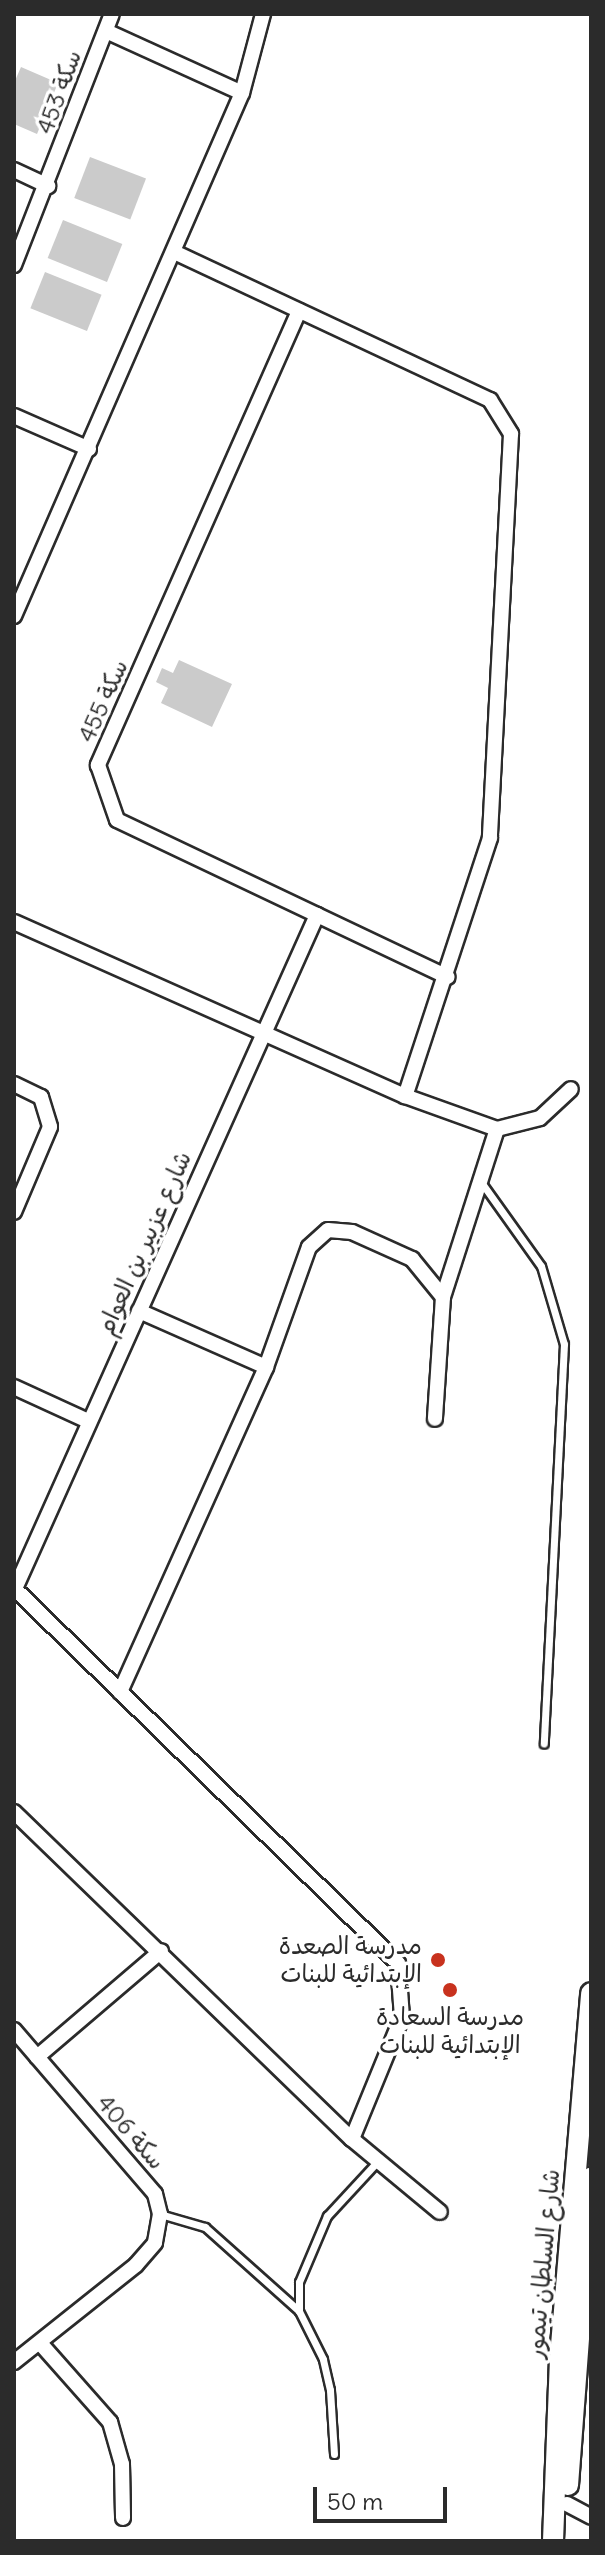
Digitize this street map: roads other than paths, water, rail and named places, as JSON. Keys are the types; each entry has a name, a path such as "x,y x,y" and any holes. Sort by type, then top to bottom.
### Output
{"main road":[{"name":"شارع السلطان تيمور","path":"553,2541 560,2357 591,1993"},
{"name":"شارع السلطان تيمور","path":"565,2541 591,2178"}],"street":[{"name":"سكة 453","path":"14,265 48,186 112,14"},
{"path":"14,616 242,93 263,14"},
{"path":"106,31 242,93"},
{"path":"14,170 48,186"},
{"path":"174,252 490,400 511,434 490,838 448,977 405,1096"},
{"name":"سكة 455","path":"299,311 98,765 117,820 448,977"},
{"path":"14,416 89,449"},
{"name":"شارع عزبير بن العوام","path":"14,1590 86,1420 139,1311 317,915"},
{"path":"14,922 405,1096 497,1129 540,1118 571,1089"},
{"path":"14,1084 41,1097 50,1127 14,1212"},
{"path":"435,1419 443,1297 497,1129"},
{"path":"120,1692 266,1367 309,1247 328,1230 352,1232 412,1259 443,1297"},
{"path":"139,1311 266,1367"},
{"path":"14,1387 86,1420"},
{"path":"14,1590 398,1963 402,2017 352,2139"},
{"path":"14,1812 352,2139 440,2212"},
{"path":"37,2057 161,1951"},
{"name":"سكة 406","path":"14,2030 155,2194 160,2214"},
{"path":"14,2362 136,2265 155,2243 160,2214"},
{"path":"40,2343 110,2422 122,2464 123,2518"},
{"path":"567,2504 591,2517"}],"lane":[{"path":"479,1180 541,1266 564,1344 544,1744"},
{"path":"299,2311 299,2282 310,2244 378,2161"},
{"path":"160,2214 205,2227 299,2311 323,2359 334,2454"}],"place":[{"name":"مدرسة الصعدة الإبتدائية للبنات","path":"438,1960"},
{"name":"مدرسة السعادة الإبتدائية للبنات","path":"450,1990"}]}
